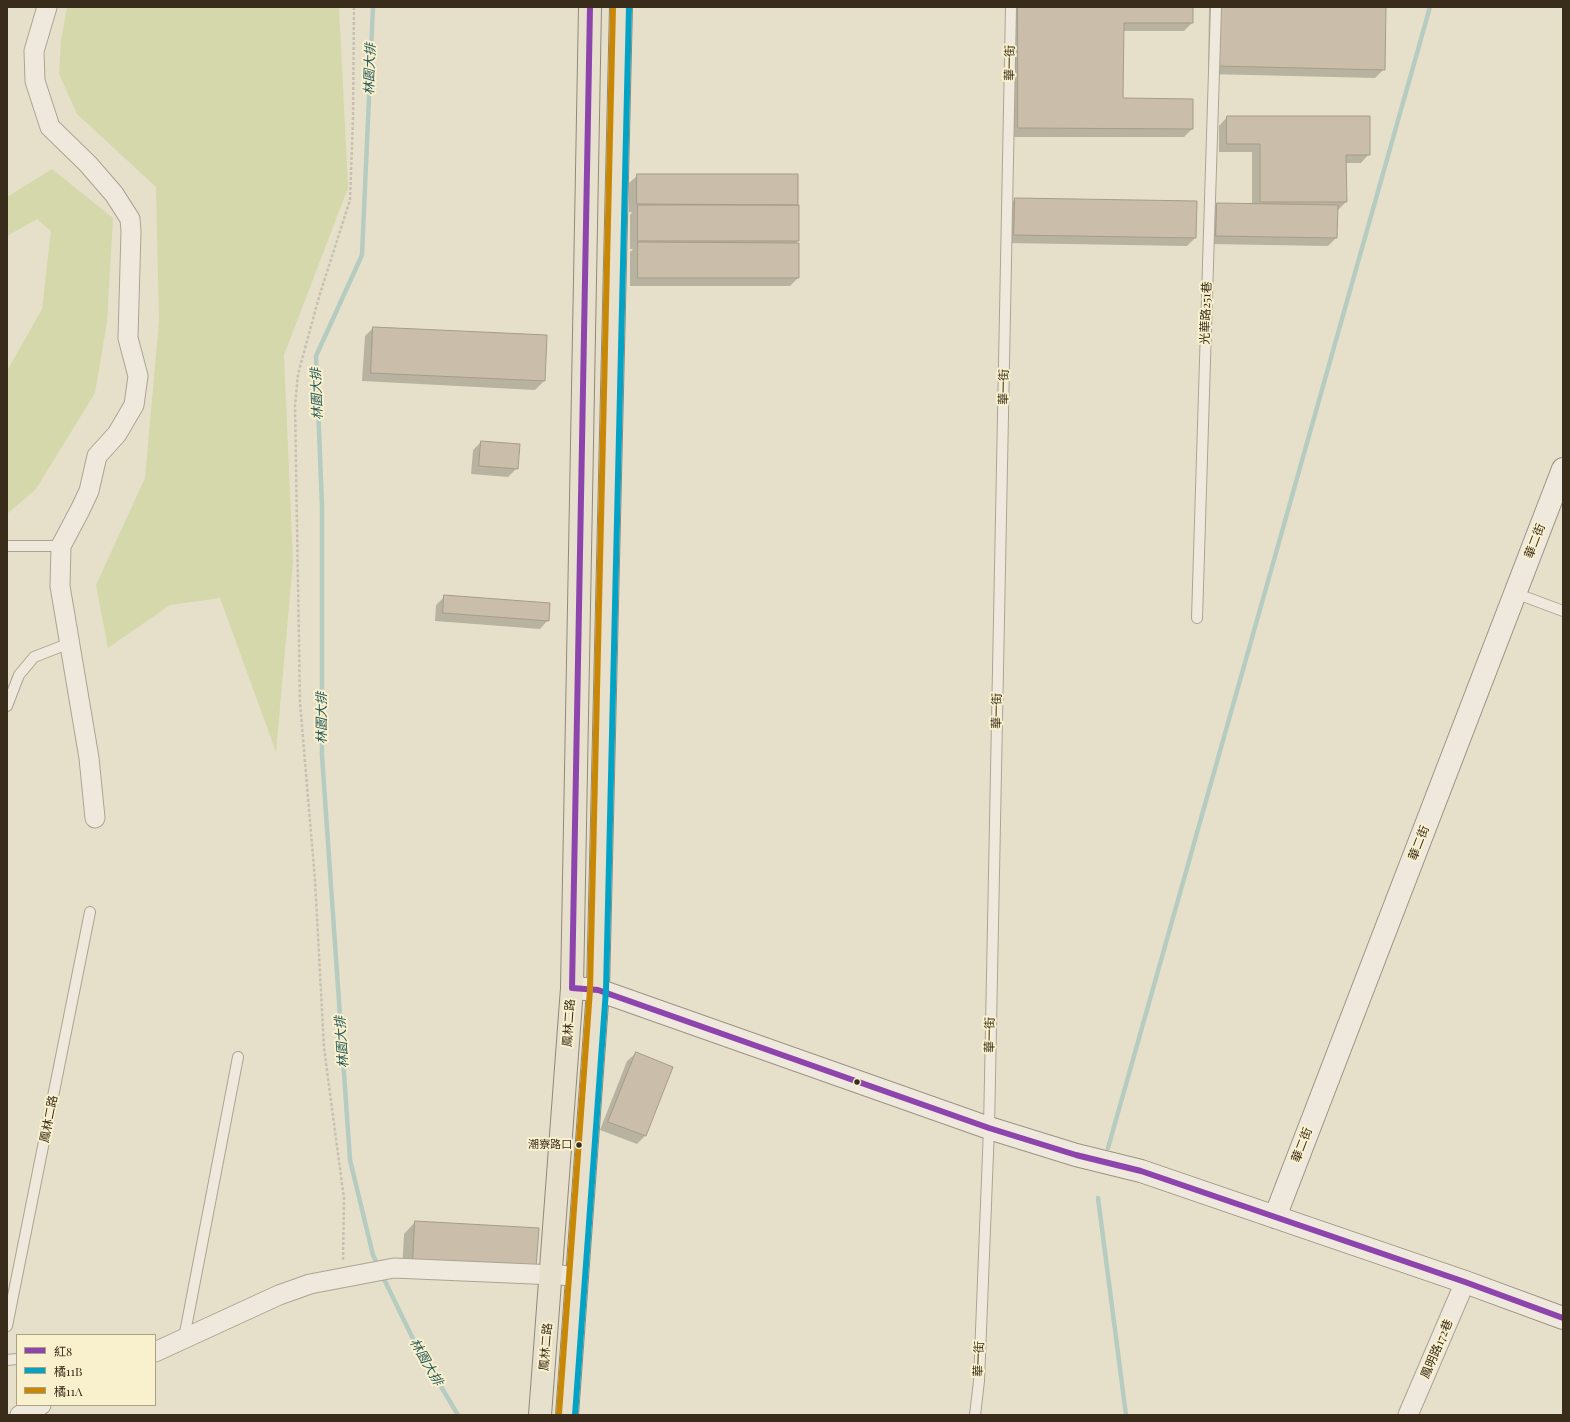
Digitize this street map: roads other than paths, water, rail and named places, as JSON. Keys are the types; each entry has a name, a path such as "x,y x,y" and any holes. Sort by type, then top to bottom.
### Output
{"main road":[{"name":"鳳林二路","path":"540,1415 552,1275 572,988 590,7"},
{"path":"567,1415 598,990 621,7"}],"street":[{"path":"48,7 34,51 35,81 50,127 88,164 114,194 130,219 131,231 128,338 138,376 134,405 117,434 96,456 89,491 60,546 60,586 89,758 95,818"},
{"name":"華二街","path":"1275,1217 1563,469"},
{"path":"572,988 598,990 989,1128 1076,1155 1141,1171 1465,1282 1563,1318"},
{"path":"156,1352 279,1295 310,1284 394,1268 578,1276"},
{"name":"鳳明路172巷","path":"1408,1415 1465,1282"},
{"path":"20,1415 39,1406"}],"lane":[{"name":"華一街","path":"975,1415 978,1381 989,1128 1012,7"},
{"name":"光華路251巷","path":"1197,618 1216,7"},
{"path":"7,546 60,546"},
{"path":"1515,593 1563,611"},
{"path":"7,706 18,675 34,657 70,643"},
{"name":"鳳林二路","path":"7,1326 90,912"},
{"path":"156,1342 184,1338 238,1057"}],"waterway":[{"name":"林園大排","path":"373,7 362,255 316,356 322,506 322,756 350,1160 373,1255 378,1266"},
{"path":"1108,1148 1430,7"},
{"path":"1098,1198 1126,1415"},
{"name":"林園大排","path":"382,1275 415,1343 458,1415"}],"place":[{"name":"潮寮路口","path":"579,1145"}]}
